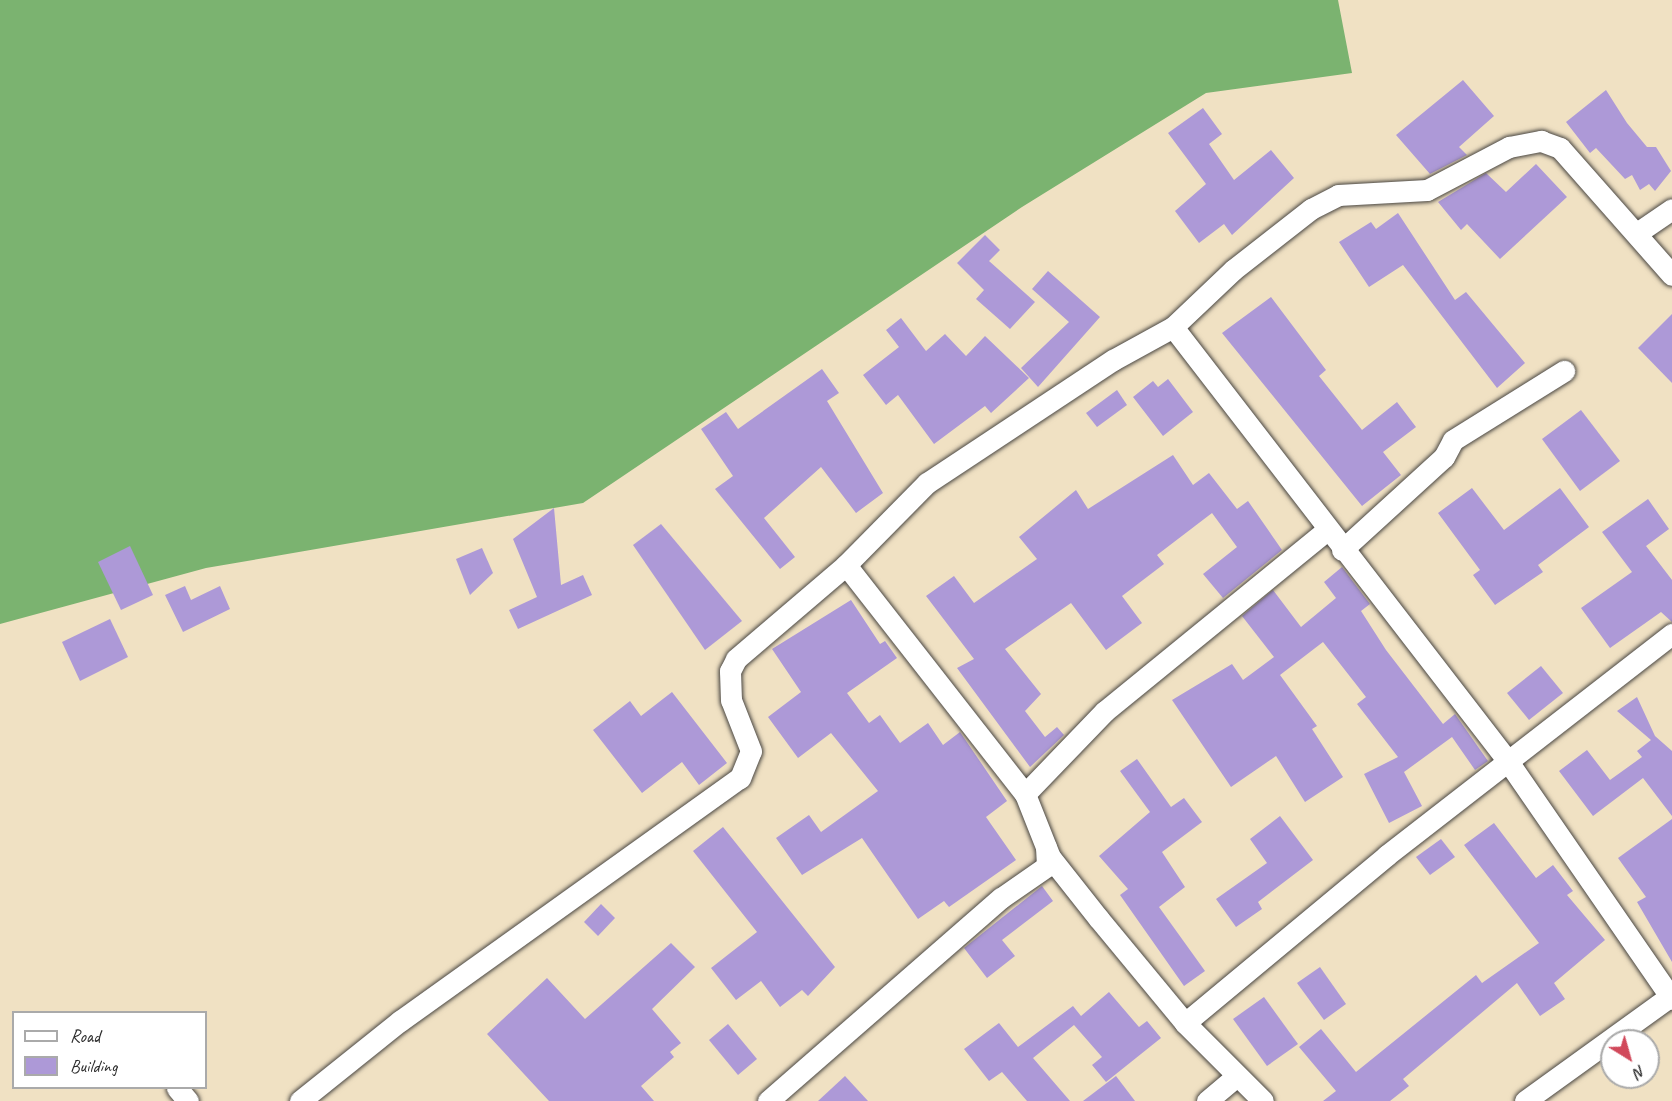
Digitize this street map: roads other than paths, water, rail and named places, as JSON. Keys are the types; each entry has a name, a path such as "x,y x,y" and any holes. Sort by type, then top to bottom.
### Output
{"street":[{"path":"300,1101 400,1021 740,778 751,751 731,700 730,670 753,641 846,565 927,483 1113,360 1173,327 1233,270 1311,209 1338,195 1427,190 1509,147 1541,141 1560,148 1672,275"},
{"path":"1637,233 1672,209"},
{"path":"1173,327 1342,550 1507,760 1671,997 1525,1101"},
{"path":"1342,550 1444,457 1453,441 1564,371"},
{"path":"1025,794 1105,711 1327,530"},
{"path":"846,565 1025,794 1046,847 1185,1023 1236,1077 1263,1101"},
{"path":"1185,1023 1507,760 1672,634"},
{"path":"768,1101 1001,898 1047,866 1046,847"},
{"path":"1207,1101 1236,1077"},
{"path":"178,1089 188,1101"}]}
